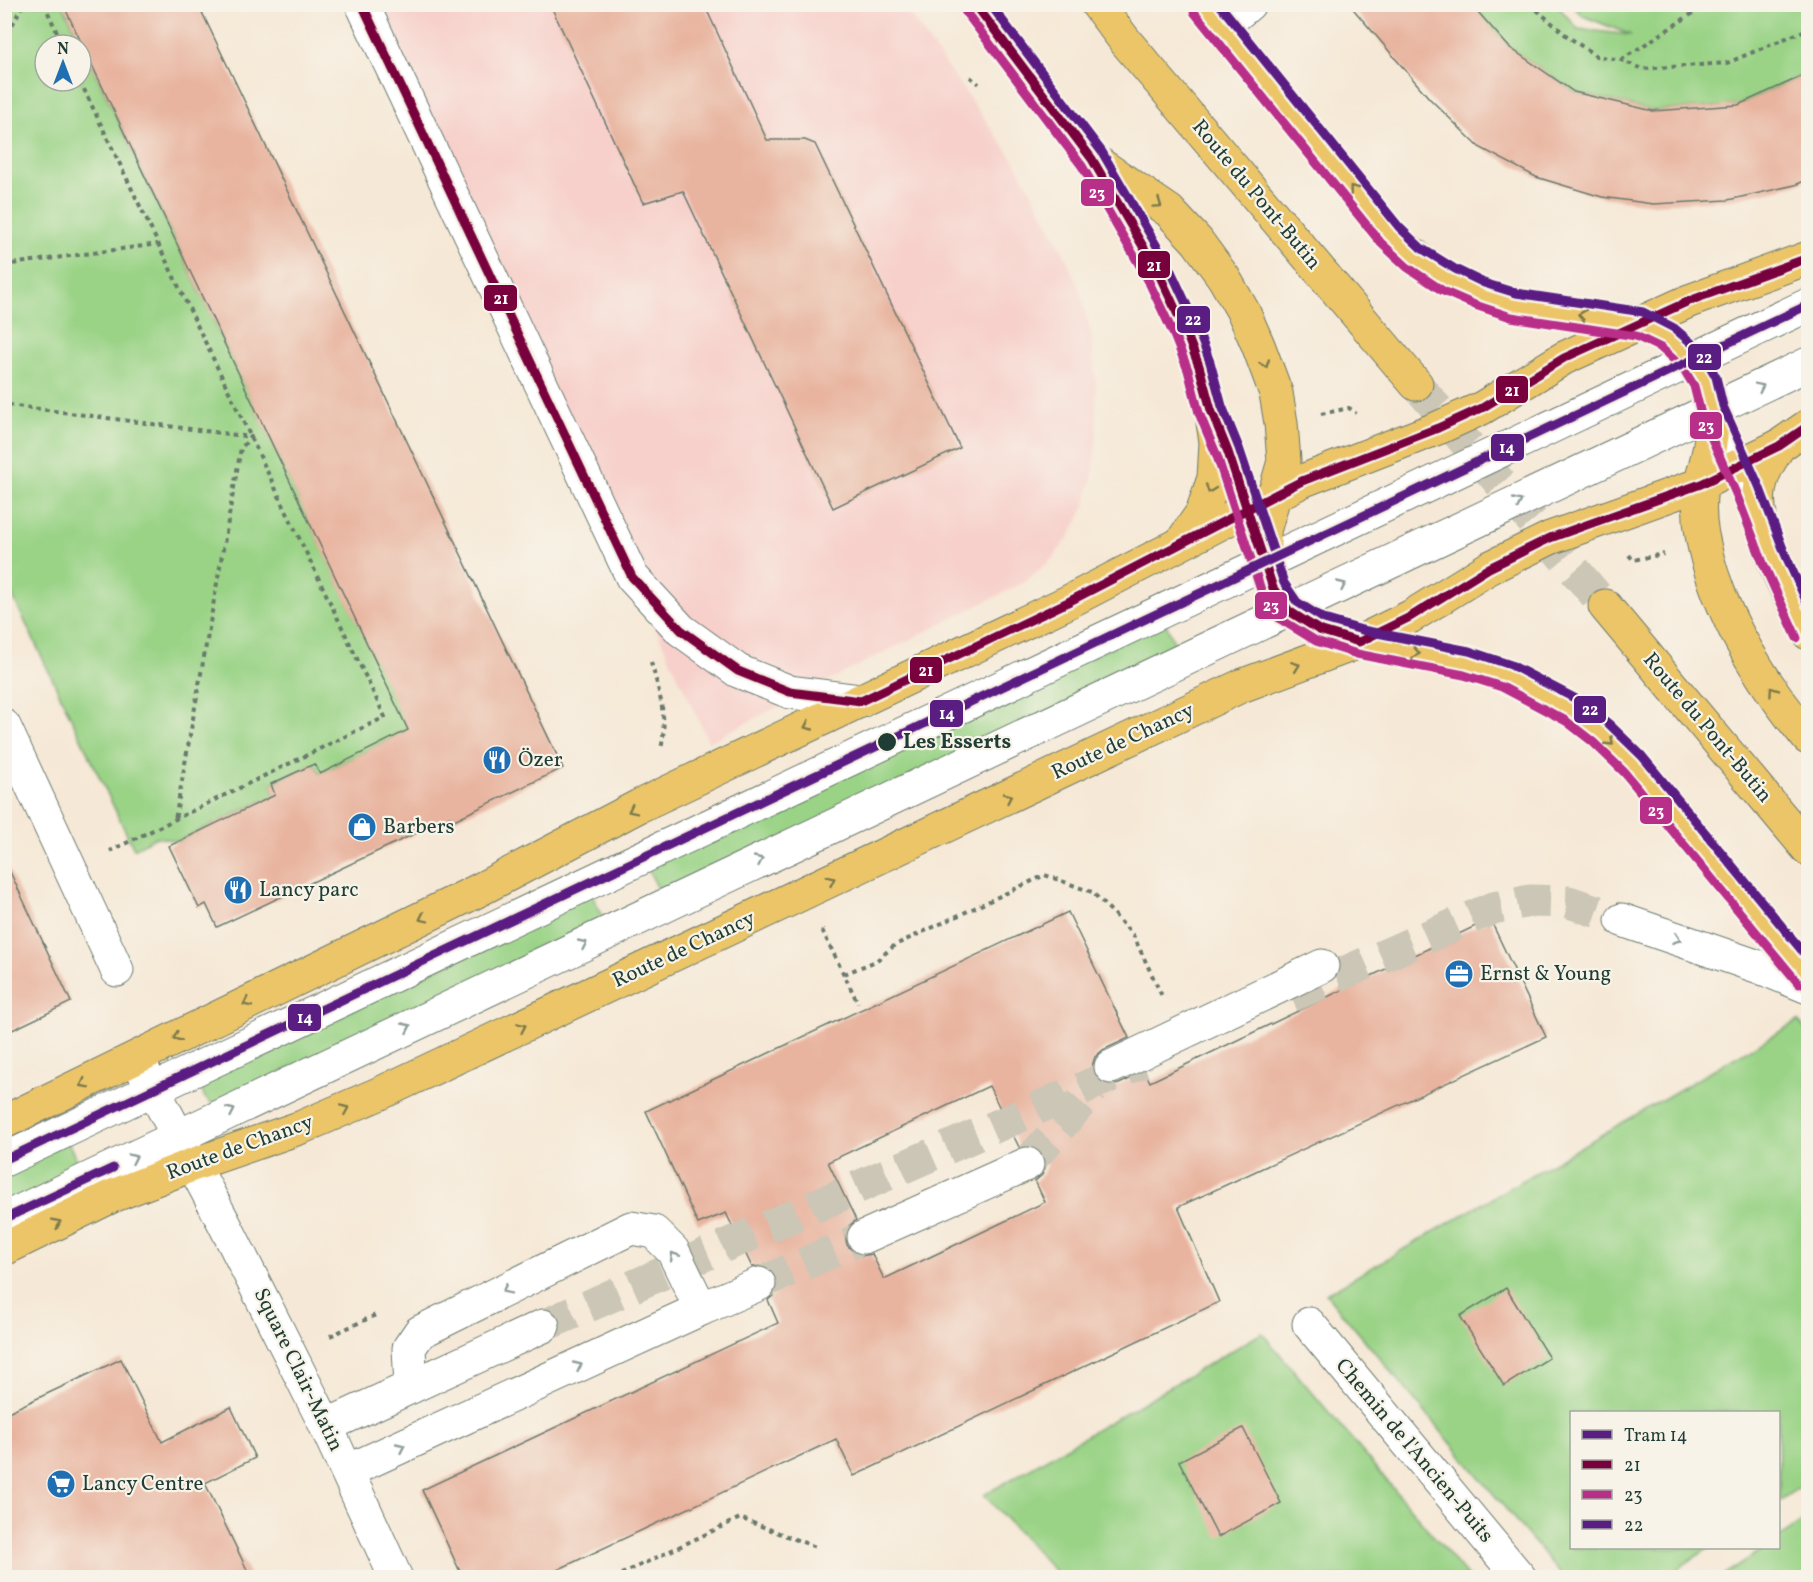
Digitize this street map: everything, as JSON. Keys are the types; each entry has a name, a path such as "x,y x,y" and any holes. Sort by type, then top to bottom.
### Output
{"main road":[{"path":"975,4 1092,159 1158,272 1199,366 1211,410 1216,442 1214,478 1202,513 1181,543"},
{"name":"Route du Pont-Butin","path":"1097,4 1126,42 1416,384"},
{"path":"1212,16 1389,235 1414,257 1449,280 1513,305 1640,324 1668,338 1692,360 1705,382 1712,410 1710,448 1701,484 1700,509 1702,534 1713,577 1730,620 1754,664 1793,720 1809,738"},
{"path":"1092,159 1169,211 1197,241 1224,278 1244,313 1276,393 1281,423 1284,461 1260,502 1265,562 1273,588 1290,610 1319,630 1359,642 1467,663 1507,676 1574,711 1633,764 1809,976"},
{"path":"4,1122 475,892 639,806 1068,602 1322,472 1438,428 1482,408 1564,358 1703,295 1809,258"},
{"name":"Route de Chancy","path":"4,1249 110,1197 185,1151 302,1127 383,1092 1241,686 1359,642 1410,617 1489,568 1551,538 1701,484 1779,446 1809,426"},
{"path":"1779,446 1765,467 1759,491 1759,518 1774,559 1809,633"},
{"name":"Route du Pont-Butin","path":"1605,606 1809,849"}],"street":[{"path":"362,4 632,577 681,630 738,671 790,692 861,701"},
{"path":"1212,16 1250,4"},
{"path":"4,1160 1809,305"},
{"path":"4,1219 185,1151 613,929 1809,364"},
{"path":"1211,410 1228,452 1260,502"},
{"path":"1712,410 1759,518"},
{"path":"4,726 117,970"},
{"path":"1622,920 1762,968 1809,987"},
{"path":"1111,1067 1322,966"},
{"name":"Square Clair-Matin","path":"136,1057 223,1221 326,1426 396,1578"},
{"path":"864,1237 1027,1164"},
{"path":"411,1387 409,1348 420,1332 631,1228 654,1232 673,1251 701,1309"},
{"path":"348,1471 759,1284"},
{"name":"Chemin de l'Ancien-Puits","path":"1309,1324 1520,1578"},
{"path":"326,1426 543,1326"}],"path":[{"path":"4,41 23,4"},
{"path":"44,4 57,33"},
{"path":"1530,4 1567,36 1596,56 1621,60 1642,69 1727,63 1809,29"},
{"path":"1621,60 1707,4"},
{"path":"71,869 385,717 86,93"},
{"path":"4,265 158,244"},
{"path":"4,397 9,405 251,438"},
{"path":"175,820 241,448 251,438"},
{"path":"639,806 662,746 662,702 649,658"},
{"path":"844,974 876,962 895,945 1045,875 1092,892 1133,935 1180,1034"},
{"path":"818,922 858,1003"},
{"path":"612,1578 740,1518 818,1548"}],"shaded area":[{"path":"362,5 903,5 1016,163 1061,247 1080,290 1091,334 1096,386 1097,436 1093,474 1086,504 1070,535 1053,558 1025,582 709,742"}],"green space":[{"path":"5,5 63,5 76,33 33,33 33,93 93,93 93,68 409,730 320,774 314,764 271,784 275,795 178,841 156,837 134,849 5,580"},
{"path":"1471,5 1557,5 1578,29 1631,35 1583,16 1572,5 1808,5 1808,73 1738,105 1653,111 1574,92 1509,47"},
{"path":"1165,622 1178,651 661,895 647,867"},
{"path":"592,894 605,922 213,1104 203,1095 202,1082"},
{"path":"1798,1021 1808,1033 1808,1481 1780,1500 1780,1411 1570,1411 1570,1549 1707,1549 1665,1577 1563,1577 1326,1294"},
{"path":"68,1142 81,1170 5,1206 5,1172"},
{"path":"1262,1333 1468,1577 1060,1577 984,1495"},
{"path":"1808,1518 1808,1577 1720,1577 1763,1549 1780,1549 1780,1537"}],"building":[{"path":"63,4 198,4 563,768 452,821 450,817 217,927 206,904 199,908 169,846 275,795 271,784 314,764 320,774 408,730 93,67 93,33 77,33"},
{"path":"550,4 704,4 767,140 805,140 815,144 960,448 833,508 683,191 643,203"},
{"path":"1349,4 1471,4 1509,47 1574,92 1653,111 1738,105 1809,73 1809,179 1795,185 1728,200 1653,204 1602,197 1536,177 1479,147 1429,98"},
{"path":"4,859 71,1002 4,1034"},
{"path":"1068,912 1129,1038 1103,1050 1095,1057 1092,1066 1094,1075 1100,1082 1109,1086 1145,1072 1150,1082 1490,919 1546,1037 1178,1207 1219,1302 854,1476 836,1439 540,1578 463,1578 422,1490 778,1323 768,1300 774,1295 777,1287 776,1276 770,1269 762,1266 752,1267 726,1213 698,1224 646,1111","holes":["989,1086 1019,1147 1029,1145 1038,1149 1044,1156 1046,1166 1042,1175 1035,1181 1045,1202 884,1279 872,1254 862,1256 853,1252 847,1245 845,1235 849,1226 856,1220 828,1162"]},
{"path":"1506,1288 1549,1358 1504,1386 1460,1316"},
{"name":"Lancy Centre","path":"121,1359 162,1442 231,1407 255,1458 205,1483 251,1578 4,1578 4,1414"},
{"path":"1243,1428 1281,1503 1218,1537 1179,1461"}],"tunnel":[{"path":"1416,384 1605,606"},
{"path":"1291,996 1493,908 1530,901 1569,902 1622,920"},
{"path":"543,1326 1142,1062"},
{"path":"1027,1164 1093,1089"},
{"path":"759,1284 864,1237"}],"tram line":[{"name":"14","path":"4,1160 1808,305"},
{"name":"14","path":"4,1219 113,1168"}],"transit line":[{"name":"21","path":"362,4 632,577 681,630 738,671 790,692 861,701 1068,602 1302,481 1438,428 1482,408 1564,358 1689,301 1808,258"},
{"name":"21","path":"975,4 1092,159 1158,272 1199,366 1211,410 1228,452 1273,588 1289,611 1319,630 1359,642 1410,617 1489,568 1550,538 1701,484 1779,446 1808,426"},
{"name":"22","path":"990,4 1102,152 1169,267 1196,325 1210,362 1222,406 1239,448 1284,583 1297,602 1324,619 1362,630 1469,651 1511,665 1580,701 1609,724 1642,756 1808,958"},
{"name":"22","path":"1219,4 1399,227 1421,248 1455,269 1484,283 1516,293 1643,312 1674,328 1701,351 1716,377 1723,406 1808,605"},
{"name":"23","path":"965,11 1082,166 1147,278 1188,370 1199,413 1217,456 1262,593 1280,619 1316,641 1357,654 1464,675 1502,687 1566,721 1593,742 1624,772 1799,984"},
{"name":"23","path":"1194,12 1381,243 1407,267 1443,291 1511,317 1636,336 1661,348 1683,368 1694,386 1701,414 1797,638"}],"place":[{"name":"Les Esserts","path":"887,742"},
{"name":"Özer","path":"497,760"},
{"name":"Barbers","path":"362,827"},
{"name":"Lancy parc","path":"238,890"},
{"name":"Ernst & Young","path":"1459,974"},
{"name":"Lancy Centre","path":"61,1484"}]}
